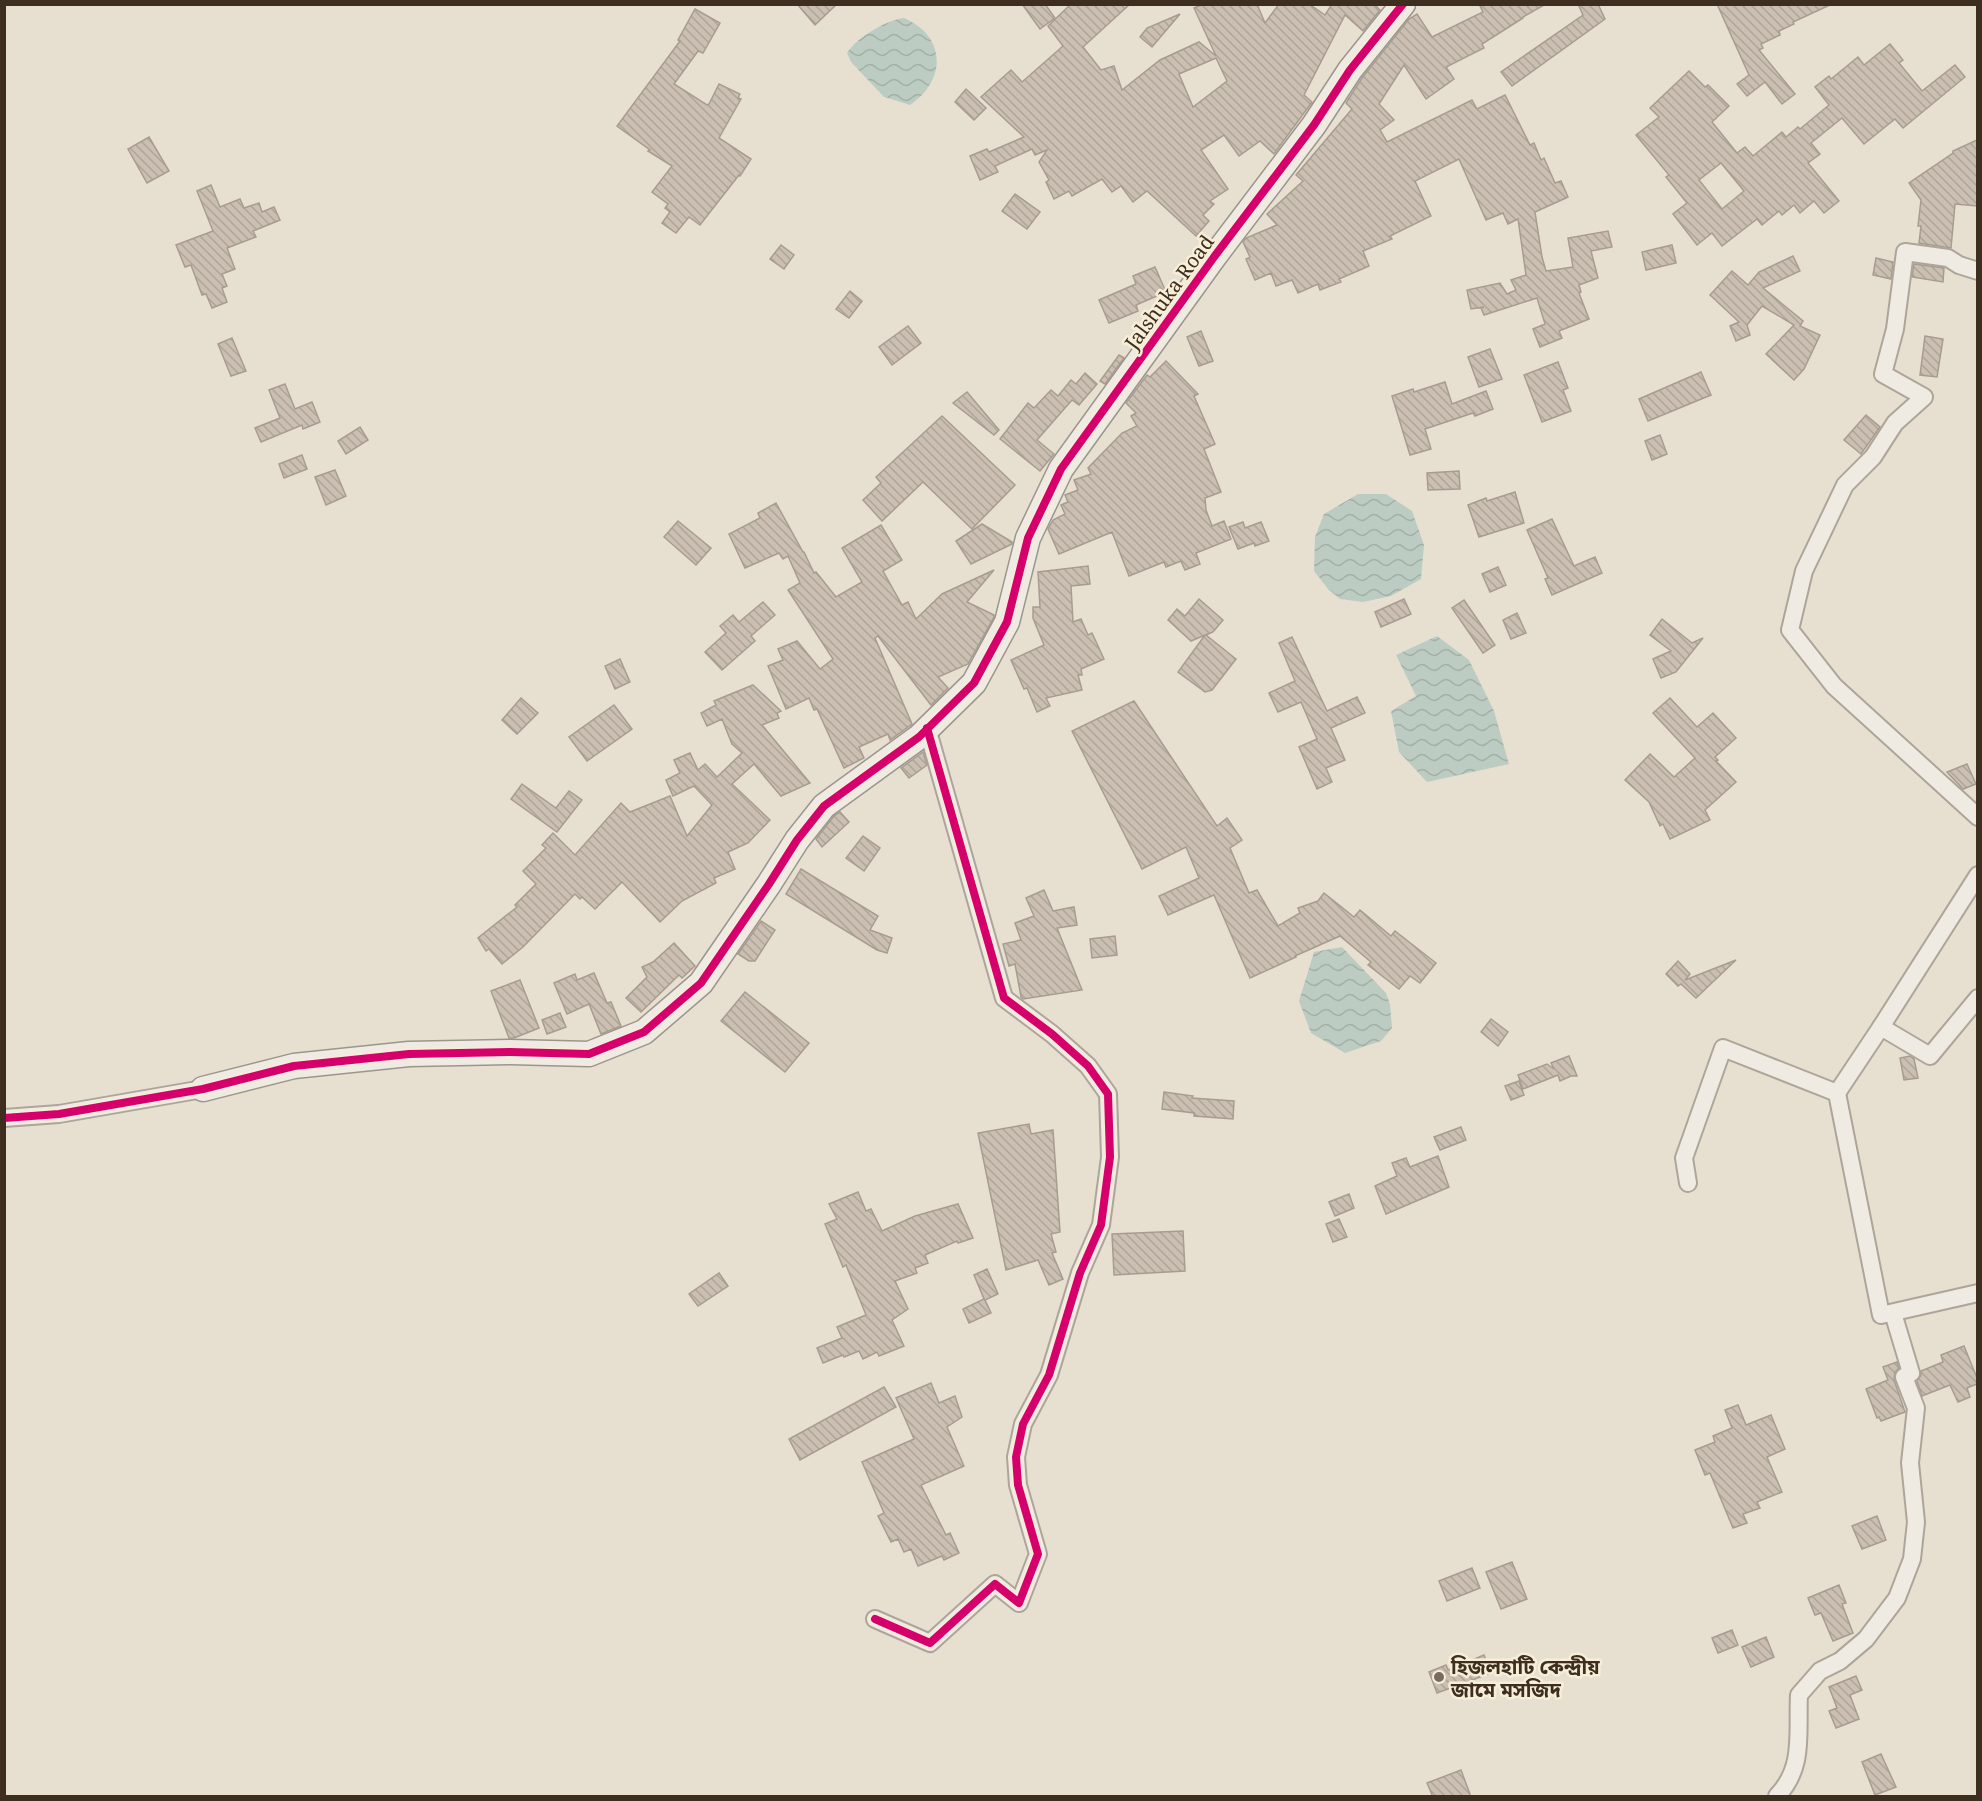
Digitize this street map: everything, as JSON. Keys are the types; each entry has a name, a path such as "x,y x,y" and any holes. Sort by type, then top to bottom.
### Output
{"street":[{"name":"Jalshuka Road","path":"203,1089 294,1066 409,1054 510,1052 589,1054 644,1032 701,983 797,840 824,806 927,728 974,683 1007,622 1028,538 1061,469 1214,257 1314,125 1350,70 1403,4"},
{"path":"1977,271 1959,265 1948,258 1905,252 1896,329 1883,374 1924,397 1895,423 1873,457 1845,485 1804,571 1790,630 1834,686 1977,816"},
{"path":"875,1618 930,1643 995,1584 1019,1603 1038,1554 1018,1485 1016,1457 1023,1425 1049,1375 1080,1274 1101,1225 1110,1157 1108,1094 1088,1066 1052,1034 1004,998 927,728"},
{"path":"1977,875 1837,1093 1881,1315 1977,1293"},
{"path":"1881,1027 1930,1056 1977,998"},
{"path":"1688,1183 1684,1158 1723,1048 1837,1093"},
{"path":"4,1118 59,1114 203,1089"},
{"path":"1777,1797 1788,1785 1799,1752 1799,1695 1820,1671 1840,1661 1866,1639 1898,1598 1912,1559 1916,1522 1910,1463 1916,1408 1904,1377 1911,1373 1893,1313"}],"water":[{"path":"904,18 918,26 928,36 937,59 931,83 910,105 884,97 851,62 847,53 857,41 872,31 889,22"},
{"path":"1358,494 1386,494 1412,511 1424,545 1421,579 1391,596 1363,602 1340,599 1328,589 1314,571 1315,537 1324,514"},
{"path":"1437,636 1469,660 1494,711 1509,764 1427,782 1399,752 1391,711 1416,696 1396,655"},
{"path":"1342,947 1386,993 1390,1004 1392,1028 1381,1041 1345,1053 1311,1033 1299,1001 1314,952"}],"building":[{"path":"797,4 837,4 815,25"},
{"path":"1022,4 1045,4 1055,18 1040,29"},
{"path":"1071,4 1130,4 1083,47 1101,70 1114,66 1122,90 1160,60 1199,42 1216,56 1194,8 1204,4 1257,4 1265,23 1279,4 1309,4 1325,15 1332,4 1374,4 1380,10 1363,31 1345,15 1304,95 1312,102 1274,154 1260,141 1239,156 1224,135 1201,150 1228,189 1210,201 1214,204 1203,215 1209,221 1196,236 1147,191 1133,202 1121,186 1112,192 1102,179 1072,196 1069,191 1054,199 1046,182 1049,180 1039,162 1047,150 1035,155 1032,149 995,166 998,172 980,180 970,156 987,149 989,152 1024,137 981,97 1011,70 1022,82 1063,46 1048,26","holes":["1216,58 1227,81 1193,107 1179,74"]},
{"path":"1479,4 1546,4 1482,44 1484,48 1446,67 1454,79 1426,99 1404,65 1379,104 1394,120 1380,130 1387,142 1472,100 1477,109 1505,95 1530,145 1534,143 1541,160 1544,158 1555,183 1561,181 1568,197 1535,212 1546,271 1573,267 1568,238 1608,231 1612,247 1591,251 1598,278 1579,285 1581,292 1579,293 1589,319 1559,331 1562,338 1540,347 1533,329 1545,324 1537,298 1484,315 1481,308 1484,307 1471,309 1467,290 1500,283 1507,294 1516,290 1511,280 1526,275 1518,219 1508,224 1503,213 1486,220 1459,159 1415,181 1431,216 1390,236 1392,239 1363,251 1369,266 1339,279 1341,282 1320,290 1318,284 1298,293 1292,280 1276,286 1271,273 1255,280 1246,259 1250,257 1243,242 1246,238 1277,225 1267,214 1303,181 1296,175 1352,109 1346,103 1362,78 1409,19 1417,14 1432,37 1483,12"},
{"path":"1578,4 1598,4 1605,19 1512,86 1501,72 1583,15"},
{"path":"1717,4 1832,4 1793,22 1794,24 1779,31 1780,35 1761,44 1763,48 1759,50 1795,94 1782,104 1765,82 1747,96 1737,84 1749,75"},
{"path":"695,9 720,23 703,53 698,51 674,84 707,105 719,84 740,94 738,98 741,99 719,138 751,159 700,225 689,217 676,233 662,223 670,212 665,208 668,204 652,192 672,166 648,151 650,150 617,126 680,41 678,40"},
{"path":"1180,14 1152,47 1140,37 1147,28"},
{"path":"1890,44 1903,60 1899,63 1922,91 1955,65 1965,77 1903,128 1895,119 1864,144 1842,118 1811,143 1820,154 1808,163 1839,201 1824,213 1814,201 1800,213 1794,205 1782,215 1779,211 1762,225 1757,219 1722,246 1712,233 1697,245 1673,214 1687,203 1666,177 1669,175 1636,135 1659,117 1650,108 1689,71 1705,87 1708,85 1729,106 1712,122 1737,153 1745,147 1753,156 1782,132 1786,137 1798,127 1800,129 1829,105 1815,87 1829,76 1831,79 1858,57 1864,65","holes":["1721,163 1744,191 1722,209 1699,180"]},
{"path":"966,89 986,108 974,120 955,102"},
{"path":"149,137 169,171 147,183 128,149"},
{"path":"1977,140 1977,206 1955,204 1951,248 1919,243 1921,200 1909,183 1953,151"},
{"path":"211,185 220,207 240,199 244,208 259,203 262,212 274,207 280,220 253,231 256,237 227,248 235,269 222,274 227,286 222,288 227,302 212,308 206,294 202,295 191,265 185,267 176,245 213,231 197,191"},
{"path":"1015,194 1040,212 1027,229 1002,211"},
{"path":"781,245 794,255 784,269 770,259"},
{"path":"1672,245 1676,263 1646,270 1642,252"},
{"path":"1793,256 1800,271 1763,288 1803,321 1800,326 1820,335 1804,369 1794,380 1766,354 1794,325 1762,306 1747,325 1750,335 1736,341 1730,326 1739,322 1710,295 1732,271 1748,285 1759,272"},
{"path":"1876,258 1893,262 1891,279 1873,275"},
{"path":"1914,264 1944,268 1943,282 1912,277"},
{"path":"1155,267 1166,292 1136,305 1138,311 1109,323 1099,300 1136,284 1133,276"},
{"path":"850,291 862,301 849,318 836,309"},
{"path":"908,326 921,343 892,365 879,347"},
{"path":"1201,331 1213,361 1199,366 1187,337"},
{"path":"1925,336 1943,339 1937,377 1920,375"},
{"path":"232,338 246,371 231,376 218,344"},
{"path":"1490,349 1502,379 1479,387 1468,357"},
{"path":"1119,355 1124,358 1105,384 1100,381"},
{"path":"1166,361 1198,394 1194,396 1215,444 1204,449 1221,492 1205,498 1206,510 1212,526 1224,521 1231,539 1196,553 1200,564 1185,570 1181,561 1166,567 1164,562 1129,576 1112,532 1059,554 1048,529 1053,520 1065,514 1061,505 1068,502 1065,495 1078,490 1074,480 1091,474 1088,468 1122,433 1137,426 1131,416 1136,413 1126,403 1147,375 1150,377"},
{"path":"1558,362 1568,388 1563,390 1571,411 1542,422 1524,375"},
{"path":"1701,372 1711,395 1648,421 1639,399"},
{"path":"1085,373 1097,384 1079,405 1072,400 1037,440 1054,454 1040,471 1000,439 1028,403 1034,408 1051,390 1058,396 1071,380 1076,384"},
{"path":"1445,382 1452,404 1486,391 1493,409 1475,416 1473,413 1425,429 1431,449 1410,455 1392,396"},
{"path":"285,384 295,409 312,402 320,422 303,429 302,425 261,442 255,428 280,418 269,390"},
{"path":"967,392 999,430 994,435 953,403"},
{"path":"1866,415 1880,427 1861,454 1844,440"},
{"path":"942,416 1015,485 972,529 923,482 882,521 863,500 881,483 876,477"},
{"path":"360,427 368,440 346,454 338,441"},
{"path":"1660,435 1667,454 1652,460 1645,441"},
{"path":"302,455 307,469 284,478 279,464"},
{"path":"335,470 346,496 326,505 315,477"},
{"path":"1459,471 1460,489 1428,490 1427,473"},
{"path":"1515,492 1524,523 1479,537 1468,505 1486,498 1487,501"},
{"path":"776,503 814,573 816,572 836,597 862,582 842,548 881,525 902,560 883,571 902,605 908,602 916,619 942,594 994,570 967,602 994,617 968,664 938,677 948,688 931,705 878,636 875,638 912,724 890,740 888,734 859,747 864,758 844,768 817,709 814,710 809,698 786,709 768,666 783,660 778,649 797,641 820,669 833,659 788,590 800,583 788,556 783,559 779,553 745,568 729,534 760,518 758,513"},
{"path":"1552,519 1574,566 1595,557 1602,573 1552,595 1545,579 1548,578 1527,530"},
{"path":"678,521 711,548 696,565 664,537"},
{"path":"1243,522 1245,528 1261,522 1269,541 1255,546 1254,543 1238,549 1229,527"},
{"path":"982,524 1012,544 971,564 956,541"},
{"path":"1088,566 1090,584 1071,586 1073,622 1081,619 1088,635 1092,633 1104,659 1081,669 1082,675 1078,675 1082,690 1046,698 1050,706 1037,712 1011,660 1044,645 1033,618 1033,607 1040,607 1038,572"},
{"path":"1498,567 1506,585 1490,592 1482,574"},
{"path":"1199,599 1223,620 1213,632 1206,635 1236,659 1212,690 1205,692 1178,672 1205,635 1191,641 1168,620 1177,609 1185,616"},
{"path":"1404,599 1411,614 1381,627 1375,612"},
{"path":"1464,600 1495,645 1483,653 1452,608"},
{"path":"763,602 775,615 751,636 755,641 722,670 705,652 726,633 720,626 733,615 739,622"},
{"path":"1517,613 1526,633 1511,639 1503,620"},
{"path":"1662,619 1692,643 1703,638 1676,672 1661,678 1653,659 1671,651 1650,635"},
{"path":"1292,637 1327,711 1357,697 1365,713 1331,728 1345,760 1326,768 1332,782 1317,789 1299,747 1317,739 1301,702 1278,712 1269,693 1295,681 1279,643"},
{"path":"620,659 630,682 615,689 605,666"},
{"path":"753,685 781,711 777,713 779,718 762,725 810,783 781,796 754,764 732,784 770,820 748,843 728,852 735,869 714,878 716,883 682,901 660,922 622,882 595,909 575,894 523,947 502,964 489,949 486,951 478,938 517,907 515,905 536,884 523,871 546,848 542,845 553,833 575,855 621,803 630,812 670,796 687,836 712,805 694,786 673,796 666,780 680,773 674,760 690,753 698,770 705,764 717,777 742,753 732,744 722,719 707,726 701,713 716,705 714,701"},
{"path":"521,698 538,713 517,734 502,720"},
{"path":"1670,698 1697,727 1713,713 1736,738 1715,757 1718,760 1716,761 1736,782 1705,810 1710,820 1670,839 1663,824 1660,826 1649,802 1625,780 1650,754 1674,777 1695,758 1653,713"},
{"path":"1134,701 1217,826 1227,818 1242,840 1230,848 1249,893 1257,890 1278,926 1300,913 1298,908 1318,901 1324,893 1354,917 1360,910 1391,936 1395,931 1436,963 1420,983 1410,976 1399,989 1368,965 1371,962 1340,936 1250,978 1214,895 1168,915 1159,896 1199,878 1186,847 1142,869 1072,731"},
{"path":"614,705 632,729 587,761 569,737"},
{"path":"923,752 927,765 909,778 901,768"},
{"path":"1967,764 1976,784 1963,789 1947,772"},
{"path":"522,784 556,808 569,791 582,800 557,832 511,799"},
{"path":"840,812 849,822 822,847 816,839 834,816"},
{"path":"863,836 880,848 864,871 846,858"},
{"path":"801,869 878,916 870,930 892,938 887,953 877,950 786,894"},
{"path":"1044,890 1053,911 1074,907 1077,925 1057,928 1082,990 1023,999 1015,964 1009,966 1003,944 1021,940 1015,923 1034,916 1026,898"},
{"path":"761,921 775,930 755,961 749,961 738,954"},
{"path":"1115,936 1117,955 1092,958 1090,939"},
{"path":"674,943 695,966 682,978 679,975 641,1012 626,998 647,977 642,967 653,962"},
{"path":"1736,960 1696,998 1681,984 1678,986 1666,974 1678,961 1690,974 1685,980"},
{"path":"594,973 607,1003 611,1002 621,1026 601,1034 589,1004 567,1014 554,983 575,974 577,980"},
{"path":"520,980 539,1028 509,1038 491,991"},
{"path":"745,992 809,1043 785,1072 721,1021"},
{"path":"560,1013 566,1027 547,1034 542,1020"},
{"path":"1491,1019 1508,1032 1498,1046 1481,1032"},
{"path":"1569,1056 1577,1076 1560,1081 1558,1075 1523,1089 1518,1075 1547,1064 1554,1069 1551,1063"},
{"path":"1910,1056 1914,1059 1918,1078 1904,1080 1900,1058"},
{"path":"1519,1081 1524,1095 1511,1100 1505,1086"},
{"path":"1164,1092 1193,1096 1192,1098 1234,1101 1233,1119 1194,1116 1194,1113 1162,1109"},
{"path":"1029,1124 1031,1134 1053,1130 1060,1232 1051,1234 1056,1252 1052,1253 1063,1279 1049,1285 1038,1260 1006,1270 978,1133"},
{"path":"1461,1127 1466,1140 1440,1150 1434,1137"},
{"path":"1438,1156 1449,1187 1386,1214 1375,1186 1397,1176 1392,1163 1406,1158 1410,1167"},
{"path":"858,1192 866,1211 871,1209 882,1231 915,1216 958,1204 973,1238 958,1243 957,1241 925,1255 928,1263 915,1268 917,1273 895,1281 908,1309 892,1320 904,1346 879,1356 877,1352 863,1359 859,1351 823,1363 817,1348 842,1338 837,1327 866,1315 846,1265 843,1267 825,1224 837,1219 829,1204"},
{"path":"1349,1194 1354,1208 1335,1216 1329,1202"},
{"path":"1339,1219 1347,1237 1333,1242 1326,1224"},
{"path":"1183,1231 1185,1271 1114,1275 1112,1234"},
{"path":"987,1269 998,1294 985,1300 991,1313 969,1323 963,1309 984,1299 974,1275"},
{"path":"719,1273 728,1286 698,1306 689,1294"},
{"path":"1964,1346 1977,1378 1977,1384 1967,1388 1970,1397 1958,1402 1950,1385 1922,1396 1917,1381 1921,1371 1943,1362 1941,1355"},
{"path":"1897,1362 1899,1368 1895,1372 1894,1380 1905,1412 1881,1421 1879,1417 1877,1418 1866,1389 1888,1380 1883,1367"},
{"path":"931,1383 939,1403 955,1396 962,1417 947,1427 964,1466 921,1485 946,1535 950,1533 959,1553 944,1560 942,1556 918,1566 911,1549 904,1552 898,1539 891,1542 878,1516 884,1513 862,1462 914,1439 896,1398"},
{"path":"884,1387 896,1407 800,1460 789,1439"},
{"path":"1738,1405 1746,1425 1771,1415 1785,1449 1767,1457 1782,1492 1757,1502 1760,1508 1743,1514 1747,1523 1733,1528 1710,1473 1705,1475 1695,1450 1715,1442 1713,1436 1732,1428 1725,1410"},
{"path":"1877,1516 1886,1540 1862,1549 1852,1526"},
{"path":"1512,1562 1527,1599 1501,1609 1486,1572"},
{"path":"1472,1568 1480,1588 1447,1601 1439,1581"},
{"path":"1839,1585 1846,1603 1842,1604 1853,1633 1833,1641 1821,1613 1815,1615 1808,1598"},
{"path":"1732,1630 1738,1645 1718,1653 1712,1638"},
{"path":"1766,1637 1774,1657 1751,1667 1742,1647"},
{"path":"1484,1655 1491,1673 1437,1693 1429,1672 1446,1665 1448,1670"},
{"path":"1856,1676 1862,1690 1850,1695 1859,1719 1836,1728 1829,1711 1837,1708 1829,1687"},
{"path":"1881,1754 1896,1787 1875,1795 1862,1762"},
{"path":"1461,1770 1471,1797 1433,1797 1427,1783"}],"cycle path":[{"path":"4,1118 59,1114 203,1089 294,1066 409,1054 510,1052 589,1054 644,1032 701,983 797,840 824,806 919,737 974,683 1007,622 1028,538 1061,469 1214,257 1314,125 1350,70 1403,4"},
{"path":"875,1619 930,1643 995,1584 1019,1603 1038,1554 1018,1485 1016,1457 1023,1424 1049,1375 1080,1273 1101,1225 1110,1157 1108,1094 1088,1066 1052,1034 1004,998 927,728"}],"place":[{"name":"হিজলহাটি কেন্দ্রীয় জামে মসজিদ","path":"1439,1677"}]}
